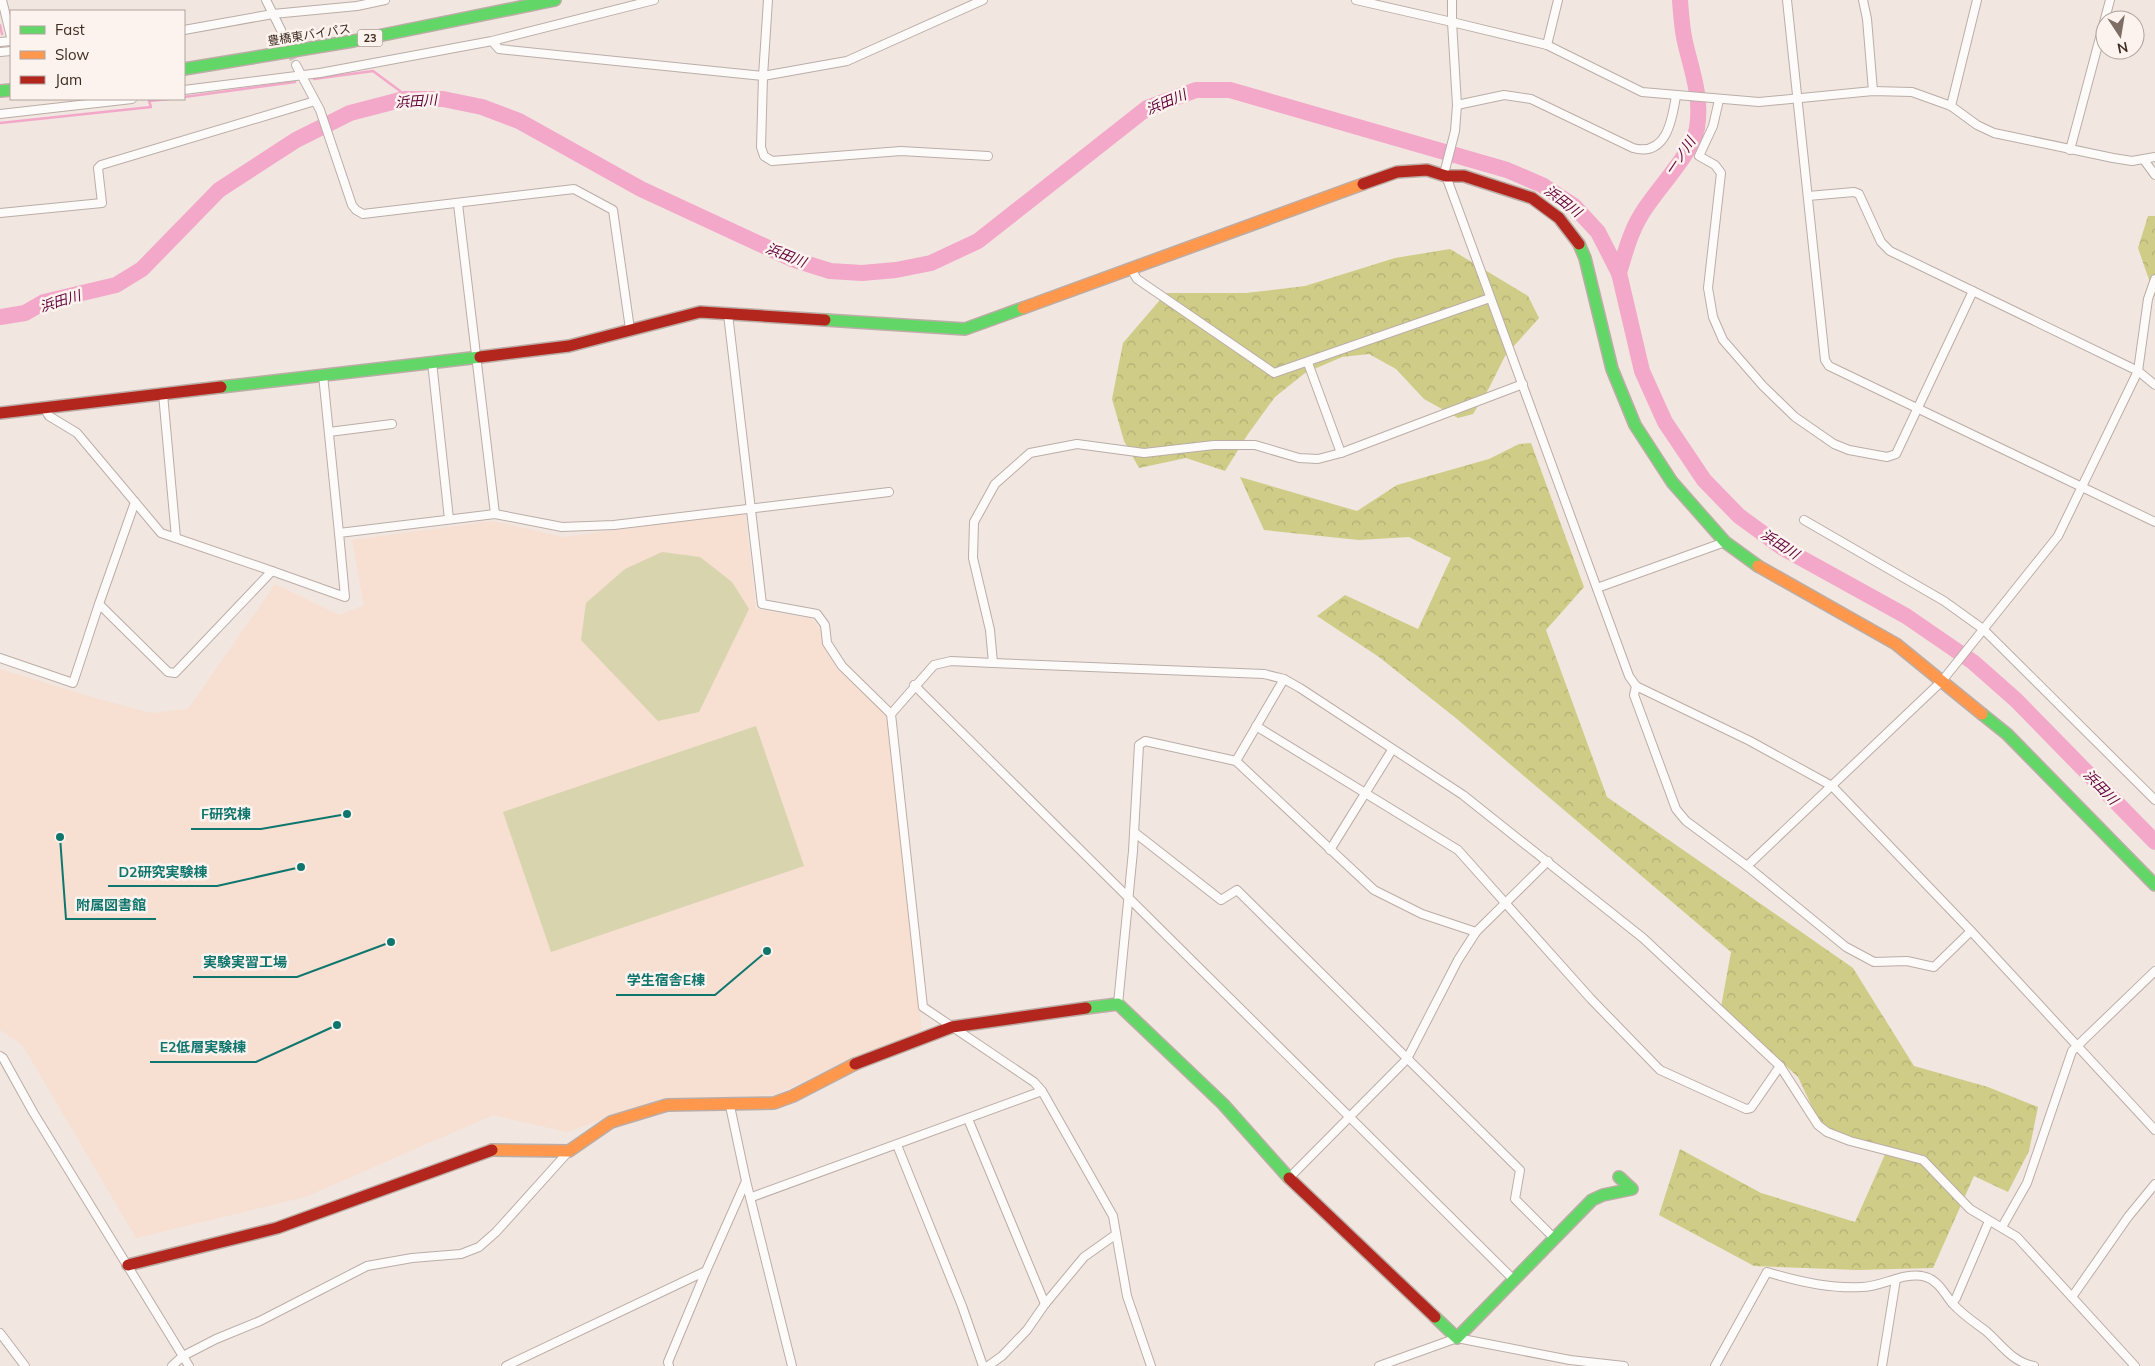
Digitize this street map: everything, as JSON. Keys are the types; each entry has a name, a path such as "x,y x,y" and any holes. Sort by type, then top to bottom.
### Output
{"main road":[{"name":"豊橋東バイパス","path":"185,69 353,41 555,0"},
{"path":"0,413 569,346 700,312 965,329 1397,172 1427,170 1464,176 1516,191 1532,198 1560,218 1578,243 1585,258 1612,369 1635,425 1672,482 1725,542 1755,564 1896,644 1944,679 2007,734 2155,885"},
{"path":"128,1265 277,1228 493,1149 569,1151 611,1122 667,1106 730,1106 774,1103 793,1096 866,1058 952,1027 1118,1004 1223,1104 1288,1178 1457,1338 1592,1200 1603,1195 1632,1189 1619,1177"}],"street":[{"path":"2,0 10,33"},
{"path":"266,0 280,30"},
{"path":"185,30 273,14 357,6 385,0"},
{"path":"185,90 301,76 492,41 654,0"},
{"path":"768,0 762,76 761,147 764,156 772,161 901,151 988,156"},
{"path":"492,41 499,49 762,76 847,61 983,0"},
{"path":"1356,0 1547,45 1642,92 1679,97 1759,102 1873,91 1912,92 1951,106 1977,125 1994,133 2070,150 2132,161 2155,157"},
{"path":"1452,0 1457,105 1455,131 1446,173 1629,676 1636,686 1750,741 1832,786 2155,1130"},
{"path":"1547,45 1558,0"},
{"path":"1787,0 1825,360 1829,366 2155,522"},
{"path":"1863,0 1867,18 1873,91"},
{"path":"1951,106 1977,0"},
{"path":"2070,150 2110,0"},
{"path":"296,65 320,110 356,210 363,214 574,189 614,210 630,329"},
{"path":"1457,105 1504,95 1531,99 1632,148 1643,150 1653,148 1664,138 1679,97"},
{"path":"0,114 123,100"},
{"path":"1718,100 1713,126 1699,156 1715,165 1721,174 1708,288 1713,317 1723,340 1763,386 1795,417 1834,444 1849,450 1887,457 1896,454 1974,291"},
{"path":"0,213 102,204 98,168 101,165 316,101"},
{"path":"2144,160 2155,175"},
{"path":"1808,196 1854,192 1859,194 1885,248 2138,371 2155,385"},
{"path":"458,204 495,514"},
{"path":"1130,269 1137,278 1274,374 1490,298"},
{"path":"1747,866 1944,679 2058,536 2083,488 2138,371 2148,299 2155,279"},
{"path":"728,314 762,604 816,614 825,625 827,643 842,666 891,714 923,1007 1034,1082 1042,1091 1113,1216 1127,1296 1151,1366"},
{"path":"432,362 449,519"},
{"path":"1308,363 1341,453"},
{"path":"44,408 49,416 77,433 161,533 345,597 323,375"},
{"path":"993,663 990,630 973,558 974,522 995,484 1030,453 1077,444 1144,453 1214,445 1255,445 1299,458 1318,458 1341,453 1523,384"},
{"path":"163,394 176,538"},
{"path":"329,432 392,424"},
{"path":"339,533 495,514 562,527 614,525 890,492"},
{"path":"0,658 73,683 135,502"},
{"path":"1804,520 1944,601 1982,630 2155,800"},
{"path":"1597,588 1725,542"},
{"path":"99,604 168,672 175,673 272,571"},
{"path":"891,714 914,685 934,665 951,661 1264,674 1284,679 1463,795 1643,938 1780,1066 1818,1125 1827,1132 1850,1141 1923,1160 1970,1209 1989,1221 2002,1226 2017,1237 2135,1366"},
{"path":"1236,761 1284,679"},
{"path":"914,685 1128,894 1349,1118 1513,1279"},
{"path":"1636,686 1634,695 1676,809 1686,821 1747,866 1846,947 1874,962 1907,961 1934,967 1970,931"},
{"path":"1256,726 1367,792 1458,850 1505,905 1660,1070 1746,1109 1751,1108 1780,1066"},
{"path":"1118,1004 1134,832 1139,745 1145,740 1236,761 1374,890 1422,914 1467,927 1476,932"},
{"path":"1330,850 1392,750"},
{"path":"1134,832 1221,900 1237,890 1520,1170 1515,1199 1554,1238"},
{"path":"1288,1178 1407,1059 1458,960 1476,932 1548,861"},
{"path":"2002,1226 2027,1183 2072,1051 2155,971"},
{"path":"0,1056 189,1366"},
{"path":"752,1197 1042,1091"},
{"path":"730,1106 746,1180 752,1197 768,1276 792,1366"},
{"path":"968,1119 1045,1304"},
{"path":"897,1145 962,1306 983,1366"},
{"path":"172,1366 183,1356 368,1266 412,1258 461,1254 479,1247 496,1232 569,1151"},
{"path":"669,1366 668,1362 706,1270 746,1180"},
{"path":"2072,1297 2128,1217 2155,1184"},
{"path":"1952,1303 1956,1298 1989,1221"},
{"path":"988,1366 1002,1356 1027,1330 1045,1304 1084,1257 1115,1234"},
{"path":"504,1365 706,1270"},
{"path":"1715,1366 1767,1272 1787,1278 1844,1287 1864,1287 1901,1276 1927,1277 1937,1284 1968,1319 1985,1330 2014,1359 2022,1364 2034,1366"},
{"path":"1882,1366 1896,1279"},
{"path":"0,1333 25,1366"},
{"path":"1379,1366 1457,1338 1570,1360 1624,1366"}],"shaded area":[{"path":"745,513 756,609 812,619 821,631 824,647 836,668 886,714 922,1030 851,1059 774,1095 658,1100 567,1132 493,1115 305,1197 136,1238 23,1046 0,1030 0,669 151,713 188,709 275,584 339,615 364,605 352,540 493,521 563,537"},
{"path":"662,552 700,557 732,582 749,609 699,712 658,721 581,640 586,603 625,569"},
{"path":"756,726 804,866 551,952 503,812"}],"green space":[{"path":"2148,216 2155,216 2155,297 2138,248"},
{"path":"1450,249 1528,296 1539,318 1505,356 1488,390 1473,414 1458,418 1424,399 1396,369 1369,354 1342,357 1305,373 1275,397 1248,434 1225,471 1186,458 1139,468 1124,441 1112,399 1123,343 1166,293 1246,293 1305,286 1395,258"},
{"path":"1531,443 1584,587 1546,630 1607,797 1853,968 1914,1066 1988,1087 2038,1107 2029,1151 2008,1192 1974,1176 1933,1268 1857,1270 1754,1266 1659,1215 1680,1149 1761,1193 1855,1222 1887,1150 1821,1126 1798,1077 1721,1007 1731,952 1457,719 1379,657 1317,616 1345,595 1418,629 1451,558 1409,537 1359,540 1264,530 1240,477 1357,511 1397,485 1489,459 1519,444"}],"waterway":[{"name":"一ノ川","path":"1619,273 1637,222 1681,160 1694,138 1697,128 1697,95 1684,37 1680,0"},
{"path":"0,25 2,34"},
{"path":"314,79 373,71 400,91 404,99"},
{"path":"185,97 295,82"},
{"name":"浜田川","path":"0,317 25,313 44,302 116,285 142,269 219,190 296,140 350,113 404,99 443,99 482,107 519,121 641,189 792,259 830,271 862,273 896,270 931,263 978,241 1147,108 1196,90 1230,90 1507,170 1542,185 1574,206 1598,232 1619,273 1642,371 1665,422 1704,480 1739,516 1783,548 1906,616 1973,662 2016,700 2155,842"},
{"path":"0,123 151,107 149,101 159,100"}],"tunnel":[{"path":"281,30 296,65"}],"traffic: fast":[{"path":"185,69 353,41 555,0"},
{"path":"0,91 10,90"},
{"path":"1579,244 1585,258 1612,369 1635,425 1672,482 1725,542 1758,566"},
{"path":"825,320 965,329 1023,308"},
{"path":"221,387 480,357"},
{"path":"1982,714 2007,734 2155,885"},
{"path":"1086,1008 1118,1004 1223,1104 1289,1178"},
{"path":"1435,1317 1457,1338 1592,1200 1603,1195 1632,1189 1619,1177"}],"traffic: slow":[{"path":"1023,308 1363,184"},
{"path":"1758,566 1896,644 1982,714"},
{"path":"492,1150 569,1151 611,1122 667,1105 774,1103 793,1096 855,1064"}],"traffic: jam":[{"path":"1363,184 1397,172 1427,170 1446,176 1464,176 1532,198 1559,218 1579,244"},
{"path":"480,357 569,346 700,312 825,320"},
{"path":"0,413 221,387"},
{"path":"855,1064 952,1027 1086,1008"},
{"path":"128,1265 277,1228 492,1150"},
{"path":"1289,1178 1435,1317"}],"place":[{"name":"F研究棟","path":"347,814"},
{"name":"附属図書館","path":"60,837"},
{"name":"D2研究実験棟","path":"301,867"},
{"name":"実験実習工場","path":"391,942"},
{"name":"学生宿舎E棟","path":"767,951"},
{"name":"E2低層実験棟","path":"337,1025"}]}
